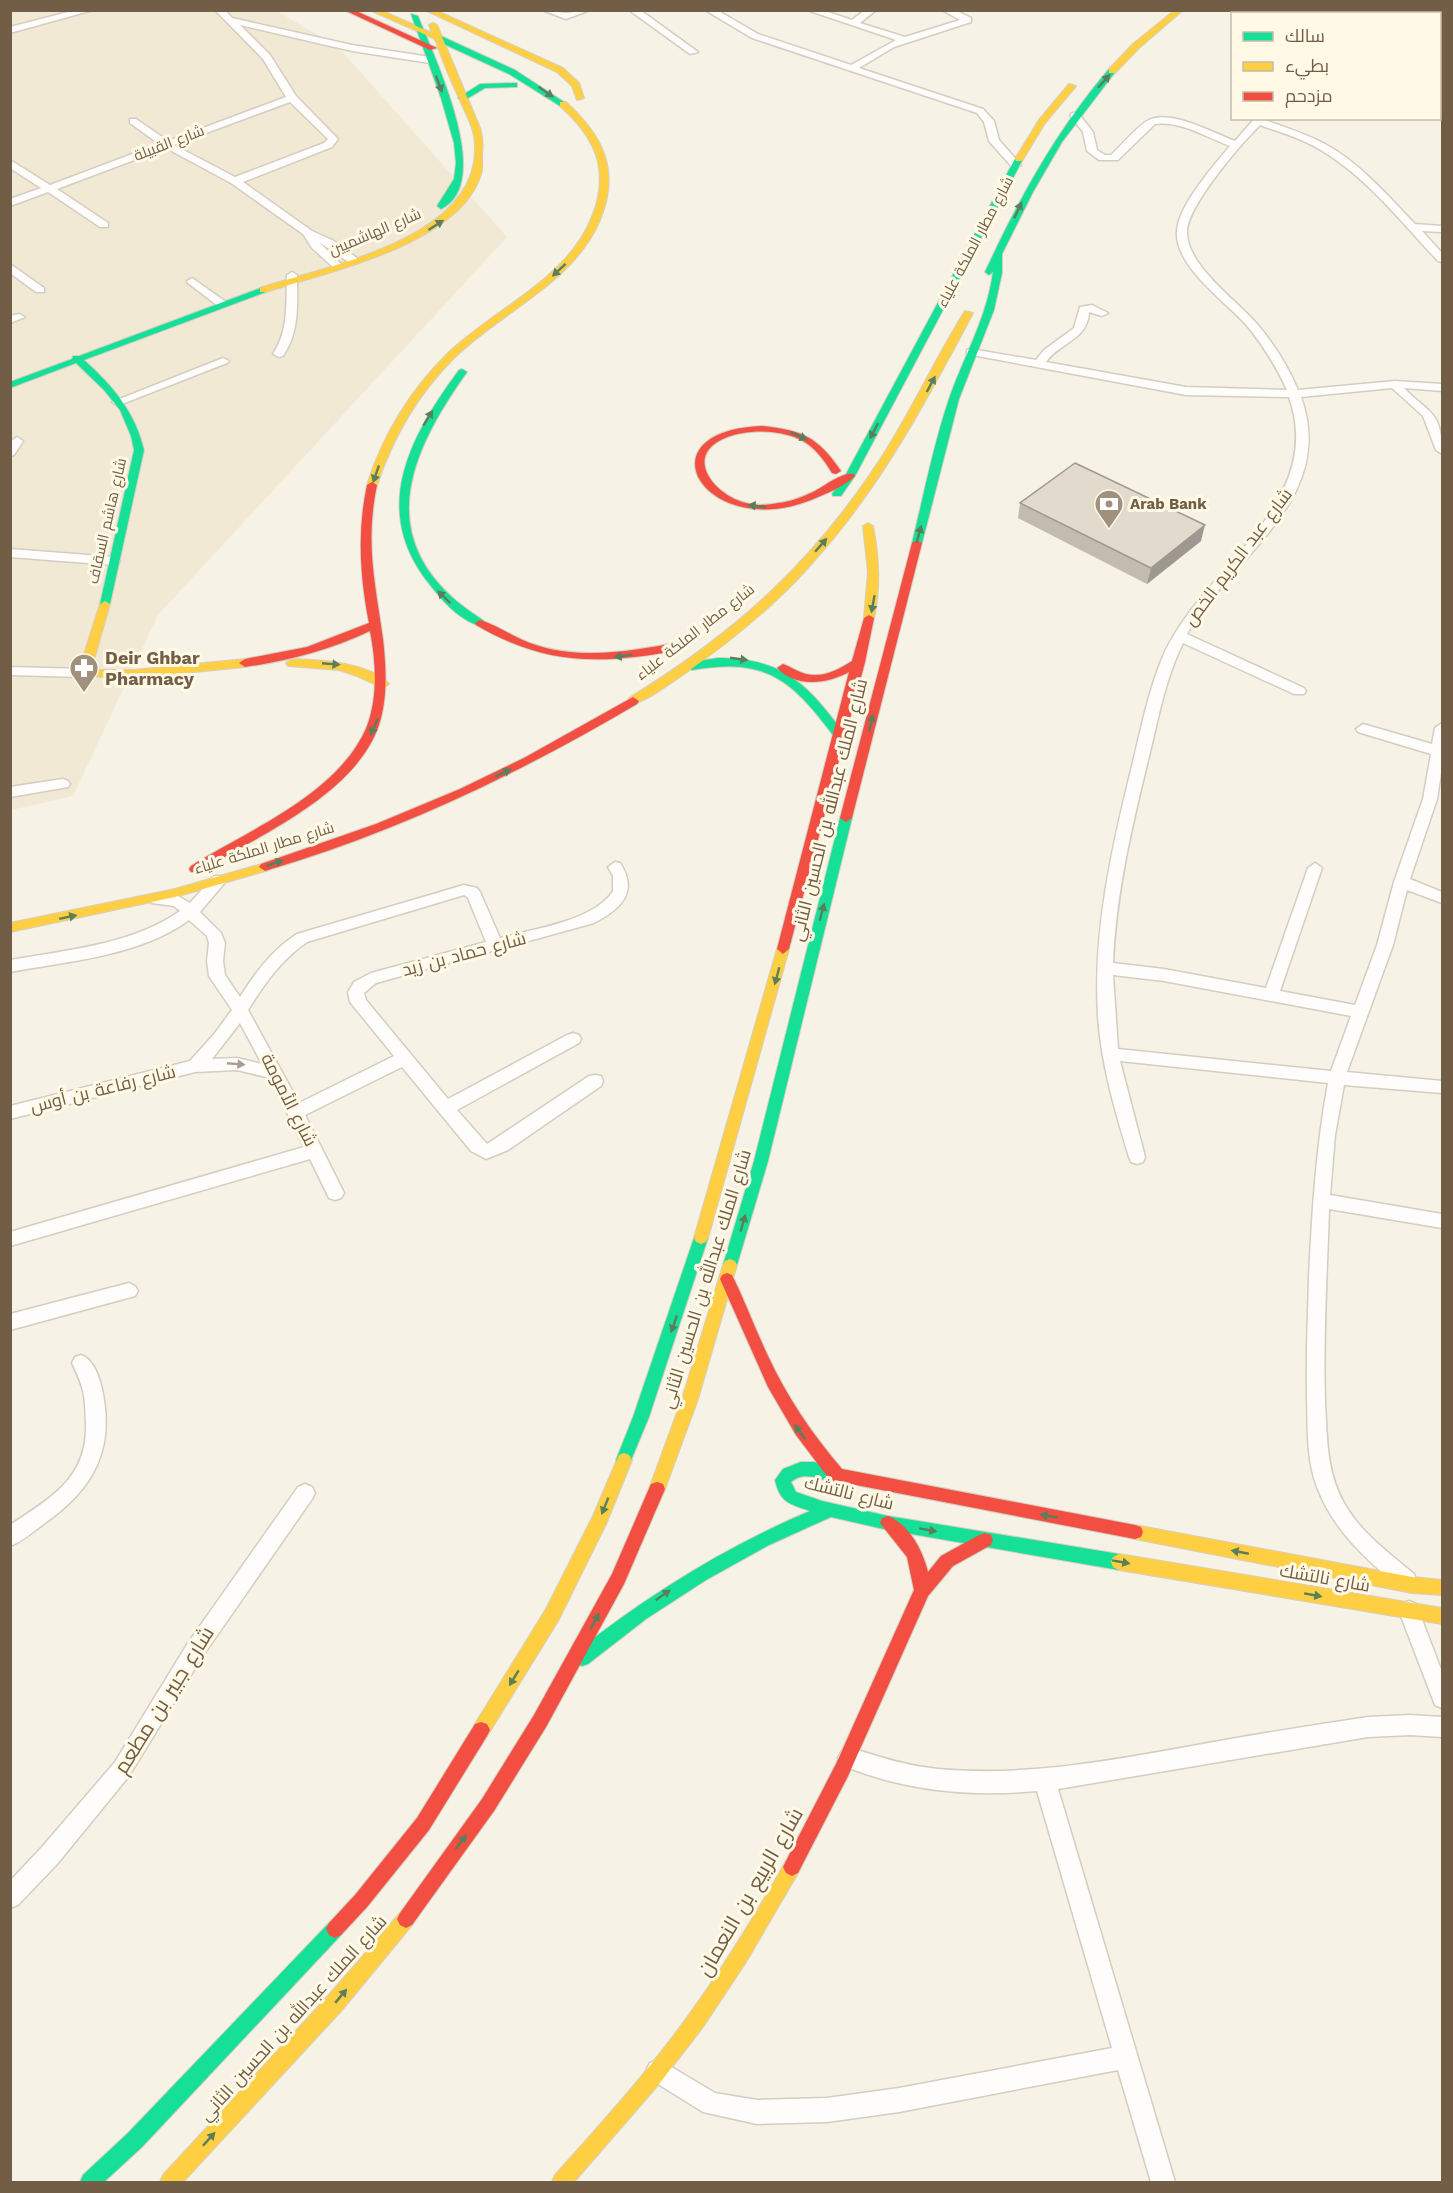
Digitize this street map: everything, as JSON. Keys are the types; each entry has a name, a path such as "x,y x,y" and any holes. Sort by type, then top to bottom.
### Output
{"main road":[{"path":"373,10 416,23 521,63 554,80 580,98 592,110"},
{"path":"400,10 416,23"},
{"path":"428,10 560,70 574,83 580,98"},
{"name":"شارع مطار الملكة علياء","path":"983,284 1031,183 1067,126 1123,60 1180,10"},
{"path":"1387,10 1392,12"},
{"path":"352,12 514,85 558,114 580,121"},
{"name":"شارع الهاشميين","path":"349,257 414,225 443,204 454,188 460,164 459,135 416,23"},
{"path":"381,26 430,59"},
{"path":"383,684 364,555 365,525 374,478 393,432 415,397 442,364 474,335 584,250 598,220 606,187 605,166 600,149 580,121 542,88 435,31"},
{"name":"شارع الهاشميين","path":"76,358 334,262 398,244 429,229 456,210 468,196 478,172 480,154 477,132 435,31"},
{"name":"شارع مطار الملكة علياء","path":"831,501 850,476 1024,150 1042,122 1079,77"},
{"path":"462,98 483,86 514,85"},
{"name":"شارع الملك عبدالله بن الحسين الثاني","path":"170,2182 335,2003 410,1914 488,1804 540,1721 618,1579 651,1504 690,1399 727,1279 778,1094 931,484 954,400 993,299 999,272 998,254"},
{"name":"شارع مطار الملكة علياء","path":"10,928 152,898 219,880 361,834 469,789 572,738 682,669 782,589 849,512 889,456 927,391 973,303"},
{"path":"10,385 76,358"},
{"name":"شارع هاشم السقاف","path":"76,358 99,379 118,402 135,428 139,450 98,630 84,673"},
{"name":"شارع مطار الملكة علياء","path":"469,364 450,386 425,423 412,452 403,484 402,500 406,532 417,562 447,600 471,618 506,637 549,652 600,658 629,656 685,643 652,667"},
{"path":"836,471 823,452 804,437 765,428 724,435 706,448 700,461 702,477 716,492 728,499 754,506 773,507 804,501 829,490 850,476"},
{"name":"شارع الملك عبدالله بن الحسين الثاني","path":"90,2182 202,2070 361,1900 423,1824 552,1615 604,1509 661,1364 694,1264 787,937 859,662 876,585 875,563 868,526"},
{"path":"755,634 760,619 782,589"},
{"path":"84,673 133,674 178,671 274,660 345,639 374,625"},
{"path":"764,653 791,673 817,681 833,677 859,662"},
{"path":"682,669 725,658 756,663 792,682 812,698 840,736"},
{"path":"274,660 347,665 365,672 383,684"},
{"name":"شارع مطار الملكة علياء","path":"240,857 190,870 226,848 284,820 335,780 352,763 371,733 382,704 383,684"},
{"path":"727,1279 776,1393 808,1442 838,1476"},
{"name":"شارع نالتشك","path":"1443,1588 1412,1585 838,1476 802,1466 790,1470 783,1480 784,1489 792,1498 830,1510 888,1523 1443,1616"},
{"path":"568,1671 631,1618 676,1585 751,1542 830,1510"},
{"name":"شارع الربيع بن النعمان","path":"888,1523 910,1541 922,1567 922,1589"},
{"name":"شارع الربيع بن النعمان","path":"562,2182 658,2071 716,1993 783,1882 849,1758 922,1589 942,1565 961,1551 985,1540"}],"street":[{"path":"10,30 90,10"},
{"path":"219,10 267,57 292,98 328,132 333,141 235,181"},
{"path":"546,10 566,16 586,10"},
{"path":"633,10 693,51"},
{"path":"709,10 755,36 980,111 989,121 994,141 1016,165"},
{"path":"811,10 856,21 872,10"},
{"path":"833,10 905,40"},
{"path":"850,69 891,45 968,20 946,10"},
{"path":"228,19 352,48 430,59"},
{"name":"شارع القبيلة","path":"10,203 292,98"},
{"path":"1075,115 1086,129 1092,151 1107,159 1116,157 1153,122 1158,120 1185,125 1236,145"},
{"path":"1260,120 1314,142 1331,152 1443,259"},
{"name":"شارع عبد الكريم الخص","path":"1137,1157 1120,1100 1110,1053 1107,968 1110,906 1120,844 1154,699 1165,665 1180,636 1209,593 1269,522 1294,483 1302,460 1304,436 1294,394 1254,326 1200,271 1188,255 1182,239 1183,222 1236,145 1260,120"},
{"path":"133,121 166,145 235,181 308,233 330,243 349,257"},
{"path":"1067,126 1073,125 1086,129"},
{"path":"1004,153 1024,150"},
{"path":"10,162 47,189 104,225"},
{"path":"1412,227 1443,229"},
{"path":"308,233 316,246 334,262"},
{"path":"10,267 40,290"},
{"path":"279,354 291,327 289,279"},
{"path":"192,281 222,304"},
{"path":"1039,364 1047,353 1079,328 1083,321 1084,309 1092,308 1102,313"},
{"path":"971,352 1181,390 1294,394 1395,384 1443,387"},
{"path":"118,402 223,361"},
{"path":"1395,384 1401,395 1425,411 1431,418 1443,450"},
{"path":"10,553 114,561"},
{"path":"1180,636 1299,691"},
{"path":"10,671 84,673"},
{"path":"1412,1585 1367,1547 1338,1511 1326,1486 1318,1456 1315,1365 1322,1200 1327,1136 1337,1078 1384,945 1402,882 1436,801 1438,751 1443,728"},
{"path":"1364,729 1438,751"},
{"path":"10,792 63,784"},
{"name":"شارع حماد بن زيد","path":"595,1081 490,1152 477,1146 358,1002 356,995 358,987 376,978 578,923 600,913 616,900 622,887 622,879 615,867"},
{"path":"1271,995 1315,868"},
{"name":"شارع مطار الملكة علياء","path":"10,966 141,938 159,931 191,912 219,880"},
{"path":"1402,882 1443,898"},
{"name":"شارع رفاعة بن أوس","path":"195,1066 221,1038 271,965 289,946 302,938 458,891 468,891 475,896 495,945"},
{"name":"شارع مطار الملكة علياء","path":"152,898 178,902 191,912"},
{"name":"شارع الأمومة","path":"191,912 209,927 216,938 217,976 240,1009 276,1072 335,1193"},
{"path":"1107,968 1173,976 1361,1012"},
{"path":"446,1108 573,1039"},
{"path":"1110,1053 1337,1078 1443,1087"},
{"path":"296,1112 404,1059"},
{"name":"شارع رفاعة بن أوس","path":"10,1113 195,1066 237,1064 276,1072"},
{"path":"10,1239 315,1151"},
{"path":"1322,1200 1443,1221"},
{"path":"10,1322 129,1291"},
{"path":"10,1537 74,1489 85,1475 93,1456 96,1436 96,1400 93,1383 81,1364"},
{"name":"شارع جبير بن مطعم","path":"10,1897 50,1855 122,1770 195,1650 305,1493"},
{"path":"1409,1611 1443,1698"},
{"path":"849,1758 878,1769 948,1782 1045,1782 1368,1727 1410,1725 1443,1727"},
{"path":"1045,1782 1163,2182"},
{"path":"658,2071 711,2104 757,2112 827,2110 899,2100 1125,2057"}],"shaded area":[{"path":"10,11 277,11 338,47 507,237 158,615 73,796 11,810"}],"building":[{"name":"Arab Bank","path":"1075,463 1205,525 1151,568 1020,503"}],"traffic: fast":[{"path":"414,16 437,74 458,143 460,163 458,179 441,206"},
{"path":"438,38 512,72 563,104"},
{"path":"989,272 1015,217 1058,142 1112,71"},
{"path":"462,98 483,86 514,85"},
{"path":"837,494 850,476 1019,159"},
{"path":"917,543 954,399 990,310 998,273 998,254"},
{"path":"10,385 263,290"},
{"path":"76,358 108,388 124,410 131,422 139,450 105,604"},
{"path":"462,372 425,427 413,456 405,484 404,513 409,542 424,571 447,599 480,623"},
{"path":"692,666 718,662 741,662 761,665 778,673 810,698 840,736"},
{"path":"730,1265 761,1161 846,818"},
{"path":"624,1460 641,1417 701,1238"},
{"path":"836,1475 814,1469 801,1469 789,1474 783,1480 785,1489 791,1497 822,1508 888,1523 1119,1562"},
{"path":"582,1658 640,1614 700,1574 796,1524 830,1510"},
{"path":"90,2182 135,2140 335,1929"}],"traffic: slow":[{"path":"373,10 438,38"},
{"path":"428,10 560,70 576,85 580,98"},
{"path":"1112,71 1136,46 1180,10"},
{"path":"263,290 366,258 403,243 435,225 461,202 477,174 479,139 433,25"},
{"path":"1019,159 1042,122 1072,86"},
{"path":"372,485 394,431 426,383 452,355 474,336 546,282 568,261 586,239 599,213 605,184 603,160 588,130 563,104"},
{"path":"633,701 692,663 729,635 765,605 811,559 886,458 929,386 968,313"},
{"path":"868,526 874,572 869,618"},
{"path":"105,604 84,673 133,674 245,663"},
{"path":"292,663 350,669 383,684"},
{"path":"10,928 175,893 265,867"},
{"path":"701,1238 783,949"},
{"path":"657,1489 690,1399 730,1265"},
{"path":"481,1730 552,1615 600,1519 624,1460"},
{"path":"1135,1532 1412,1585 1442,1588"},
{"path":"1119,1562 1442,1616"},
{"path":"562,2182 638,2095 681,2041 740,1956 792,1867"},
{"path":"170,2182 335,2003 406,1919"}],"traffic: jam":[{"path":"347,10 433,48"},
{"path":"836,471 819,448 805,438 762,429 730,433 716,438 706,447 699,463 700,471 706,482 727,500 744,506 762,508 799,501 850,476"},
{"path":"195,869 301,806 331,783 356,757 373,725 381,686 365,543 372,485"},
{"path":"846,818 917,543"},
{"path":"783,949 869,618"},
{"path":"480,623 528,647 578,656 628,654 681,646"},
{"path":"245,663 311,650 374,625"},
{"path":"783,668 794,674 813,679 830,677 859,662"},
{"path":"265,867 380,827 464,792 528,760 633,701"},
{"path":"727,1279 761,1358 786,1407 818,1453 838,1476"},
{"path":"836,1475 1135,1532"},
{"path":"406,1919 488,1805 540,1721 618,1579 657,1489"},
{"path":"888,1523 913,1552 917,1560 922,1589"},
{"path":"792,1867 842,1770 922,1591 947,1561 985,1540"},
{"path":"335,1929 361,1901 423,1824 481,1730"}],"place":[{"name":"Arab Bank","path":"1109,530"},
{"name":"Deir Ghbar Pharmacy","path":"84,694"}]}
